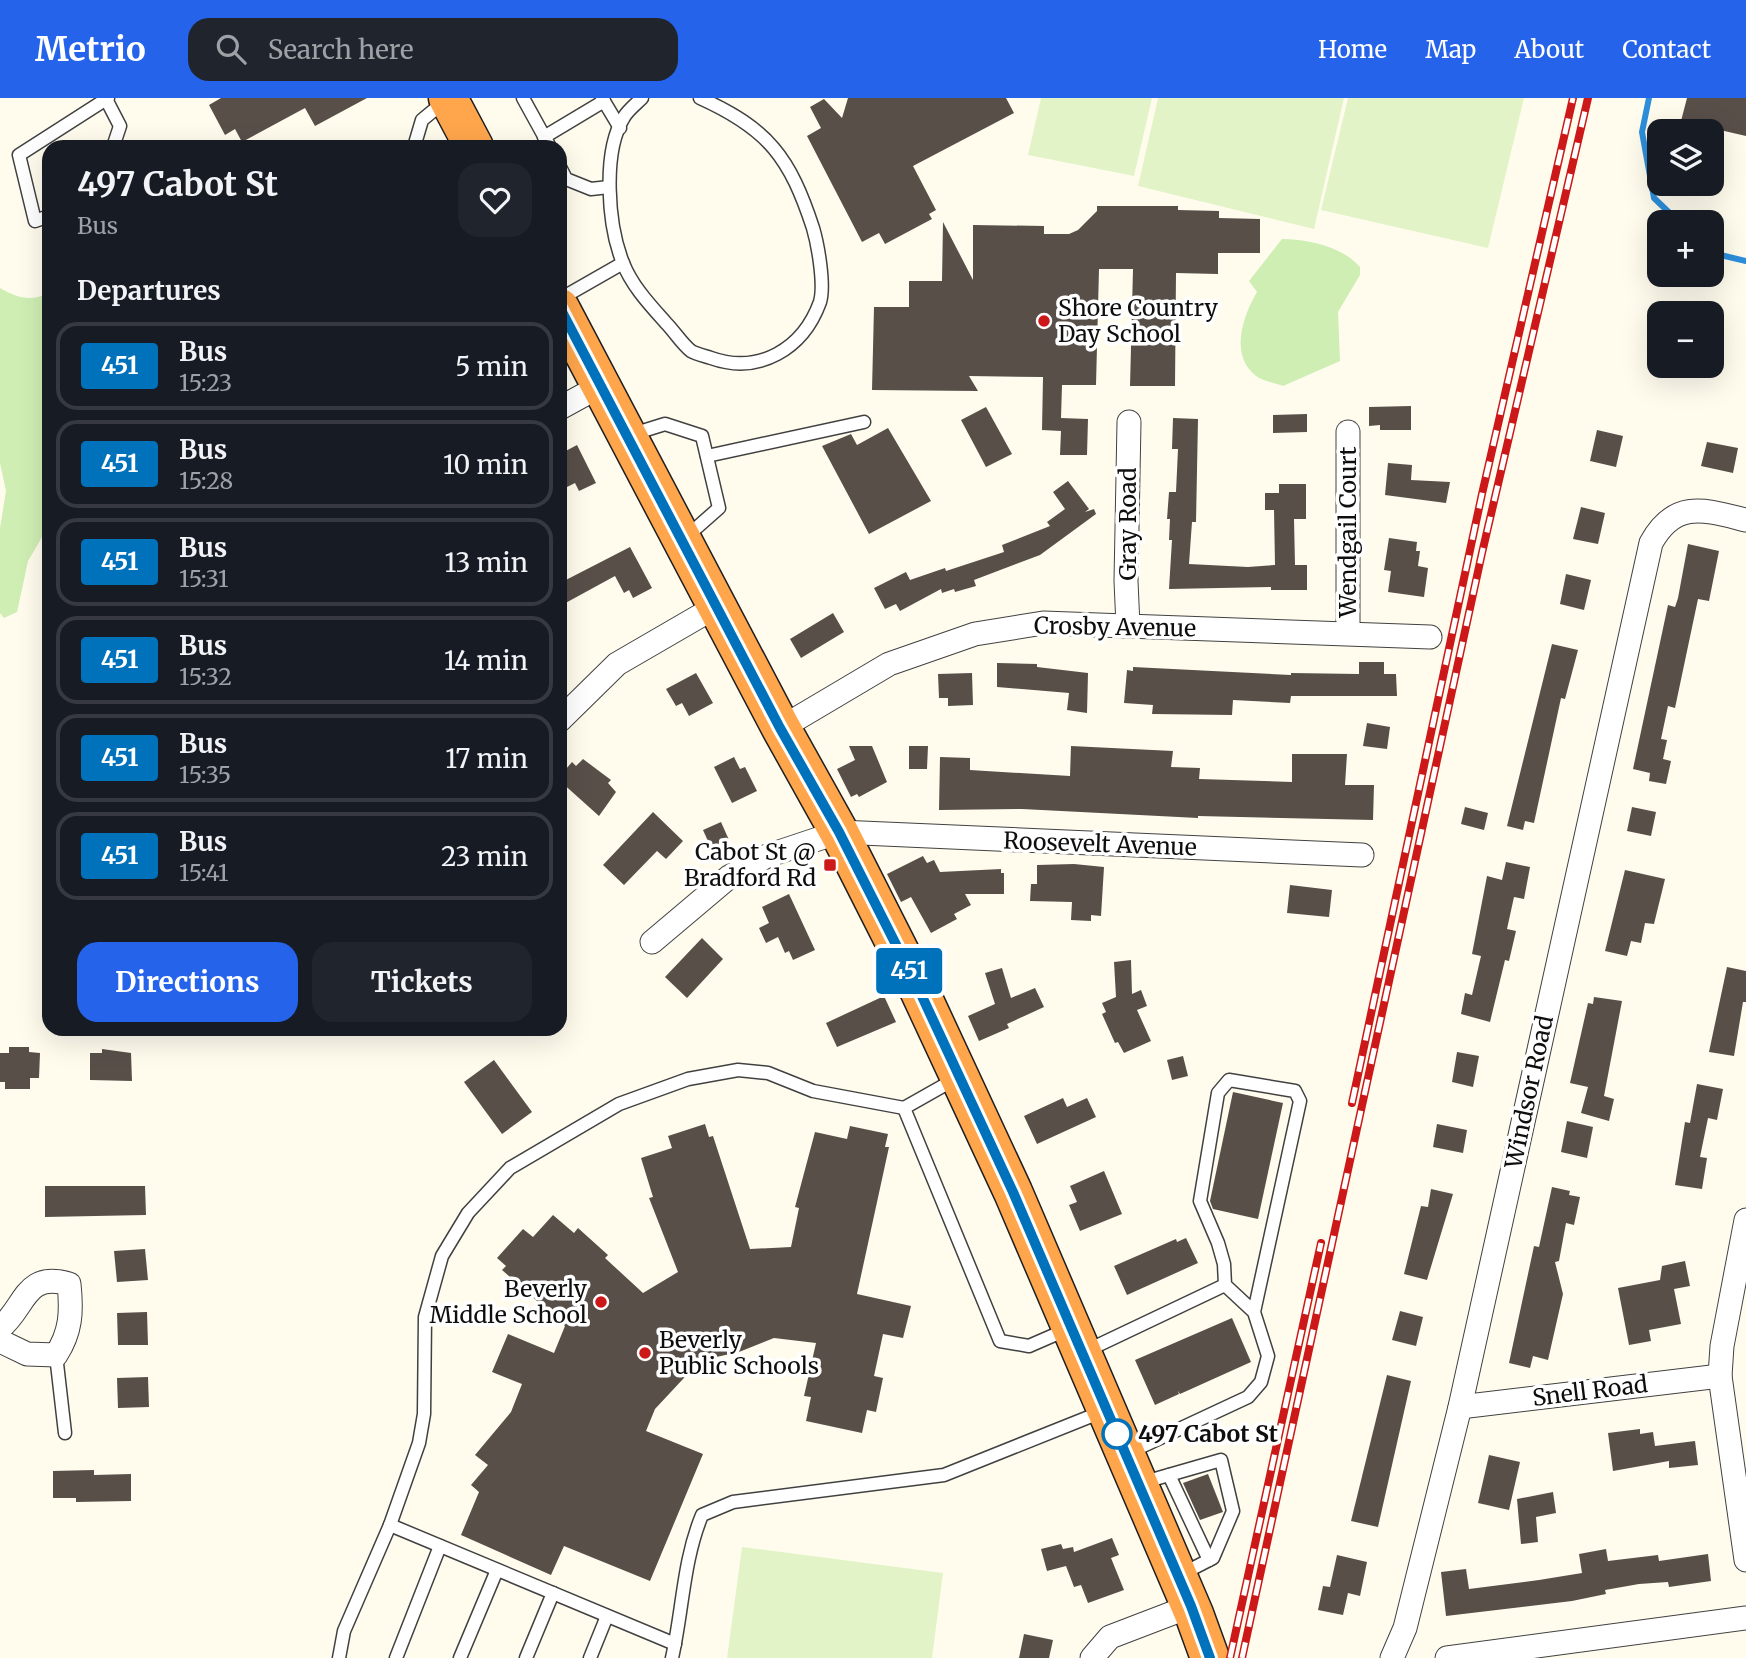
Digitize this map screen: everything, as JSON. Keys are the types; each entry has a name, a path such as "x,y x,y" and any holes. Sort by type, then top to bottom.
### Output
{"highway":[{"path":"448,98 470,140"},
{"path":"567,321 780,728 839,832 920,992 957,1078 1013,1192 1107,1410 1144,1471 1192,1581 1210,1658"}],"street":[{"path":"567,404 602,385"},
{"name":"Gray Road","path":"1128,626 1126,581 1129,422"},
{"name":"Wendgail Court","path":"1348,432 1348,632"},
{"name":"Windsor Road","path":"1392,1658 1405,1628 1460,1407 1640,583 1651,543 1661,525 1681,512 1708,511 1746,520"},
{"path":"567,713 618,664 716,606"},
{"name":"Crosby Avenue","path":"780,728 889,664 975,634 1043,623 1430,637"},
{"path":"652,942 729,877 767,856 839,832"},
{"name":"Roosevelt Avenue","path":"839,832 1362,855"},
{"path":"1746,1220 1722,1346 1720,1376 1746,1560"},
{"path":"0,1328 27,1289 55,1280 69,1284 72,1312 66,1340 56,1355 27,1354 0,1341"},
{"name":"Snell Road","path":"1460,1407 1720,1376"},
{"path":"1092,1658 1110,1637 1192,1581"},
{"path":"1447,1658 1746,1618"}],"lane":[{"path":"416,140 422,120 448,98"},
{"path":"523,98 546,140"},
{"path":"642,98 623,117 614,149 609,187 623,263 643,298 691,351 729,365 763,362 782,351 806,329 821,299 818,246 793,173 769,141 733,113 700,98"},
{"path":"43,140 107,99 120,126 115,140"},
{"path":"550,140 603,99 620,128"},
{"path":"42,140 19,155 34,221 42,218"},
{"path":"567,179 591,188 609,187"},
{"path":"567,295 623,263"},
{"path":"707,456 864,422"},
{"path":"628,435 665,424 702,436 719,508 682,540"},
{"path":"339,1658 344,1631 390,1525 419,1443 424,1415 425,1317 442,1256 468,1213 510,1168 619,1104 688,1079 738,1070 768,1073 813,1091 904,1108 957,1078"},
{"path":"1144,1471 1216,1413 1248,1397 1261,1382 1268,1356 1254,1312 1225,1285 1224,1264 1218,1243 1200,1201 1218,1093 1229,1080 1248,1080 1294,1091 1300,1101 1254,1312"},
{"path":"904,1108 1000,1340 1029,1346 1076,1341 1210,1294 1225,1285"},
{"path":"56,1355 65,1433"},
{"path":"672,1658 683,1608 690,1545 702,1515 733,1502 944,1475 1107,1410"},
{"path":"1144,1471 1221,1460 1233,1511 1213,1558 1192,1581"},
{"path":"390,1525 675,1644"},
{"path":"396,1658 440,1546"},
{"path":"460,1658 496,1570"},
{"path":"526,1658 553,1593"},
{"path":"590,1658 607,1616"}],"green space":[{"path":"1041,98 1152,98 1134,176 1028,155"},
{"path":"1158,98 1344,98 1314,229 1138,186"},
{"path":"1348,98 1524,98 1488,248 1321,210"},
{"path":"1282,239 1335,249 1360,267 1360,275 1338,312 1340,361 1283,386 1256,376 1248,367 1241,347 1243,324 1257,292 1249,281"},
{"path":"0,288 24,298 42,295 42,537 28,561 17,612 4,618 0,613 0,528 6,491 0,463"},
{"path":"742,1547 943,1573 932,1658 727,1658"}],"building":[{"path":"221,98 367,98 315,126 305,108 246,140 241,140 235,129 225,135 209,105"},
{"path":"848,98 1006,98 1014,113 913,166 936,210 929,214 932,219 885,244 879,233 862,242 807,136 821,128 810,107 824,99 842,118"},
{"path":"1687,98 1746,98 1746,136 1724,131 1724,119 1682,119"},
{"path":"1097,206 1178,206 1178,210 1219,211 1219,218 1260,219 1260,253 1218,253 1218,274 1176,273 1175,386 1130,386 1133,269 1099,269 1096,385 1062,385 1061,418 1088,419 1087,455 1060,455 1061,431 1042,430 1043,377 969,376 978,391 872,390 874,307 909,307 909,281 942,281 943,222 973,280 973,225 1044,226 1044,234 1069,234 1078,230 1097,211"},
{"path":"1411,406 1411,430 1380,430 1380,425 1369,426 1369,407"},
{"path":"986,407 1012,454 986,467 961,420"},
{"path":"1307,414 1307,432 1273,433 1273,415"},
{"path":"1173,418 1198,419 1196,522 1192,522 1189,564 1248,567 1275,565 1274,510 1265,510 1265,493 1279,493 1279,484 1306,484 1306,519 1294,519 1295,565 1307,565 1307,590 1271,590 1271,587 1169,589 1172,540 1169,540 1170,519 1167,519 1169,492 1176,492 1178,449 1172,449"},
{"path":"888,428 931,501 869,534 822,446 851,434 857,445"},
{"path":"1597,430 1623,436 1616,467 1590,461"},
{"path":"1707,442 1738,448 1733,473 1701,466"},
{"path":"577,445 596,483 579,491 575,483 567,487 567,450"},
{"path":"1388,463 1412,465 1411,480 1450,482 1446,503 1385,495"},
{"path":"1068,481 1089,509 1085,512 1094,509 1096,514 1040,555 974,580 976,586 955,592 954,589 942,593 941,589 900,611 896,604 885,609 874,588 906,572 910,580 1004,552 1002,545 1050,526 1047,522 1065,509 1053,492"},
{"path":"1581,507 1605,513 1598,544 1573,539"},
{"path":"1389,538 1417,542 1416,551 1420,551 1418,566 1428,568 1424,597 1388,592 1391,571 1384,570"},
{"path":"1688,544 1719,551 1709,601 1698,599 1675,708 1668,706 1661,739 1667,740 1663,759 1671,761 1666,784 1649,781 1650,773 1633,769 1668,605 1675,607 1678,598"},
{"path":"630,547 652,588 633,598 629,590 624,593 615,576 567,602 567,579"},
{"path":"1566,574 1591,580 1584,610 1560,604"},
{"path":"833,613 844,632 801,658 790,639"},
{"path":"1552,644 1578,650 1565,699 1561,698 1534,823 1525,821 1523,830 1507,826"},
{"path":"1359,662 1384,662 1384,674 1396,674 1397,696 1291,696 1290,703 1233,700 1232,715 1152,714 1153,705 1124,703 1127,670 1133,671 1133,667 1291,675 1359,674"},
{"path":"997,663 1037,664 1037,667 1088,673 1087,713 1067,710 1069,693 997,687"},
{"path":"696,673 713,703 689,716 682,703 676,706 666,689"},
{"path":"972,673 973,705 948,706 948,698 939,698 938,674"},
{"path":"1367,723 1390,727 1387,749 1363,746"},
{"path":"849,746 872,746 887,782 859,797 857,794 851,797 837,769 855,760"},
{"path":"909,746 928,746 927,769 909,769"},
{"path":"1071,746 1173,751 1171,767 1200,768 1199,779 1292,782 1292,754 1347,754 1345,785 1374,785 1373,820 1198,818 1022,809 939,810 940,757 970,758 970,770 1070,776"},
{"path":"734,757 740,769 745,767 757,791 732,803 714,767"},
{"path":"583,759 611,780 608,783 616,792 599,816 567,787 567,768 572,762 576,766"},
{"path":"1465,807 1488,813 1484,830 1461,824"},
{"path":"1632,807 1656,812 1651,836 1627,831"},
{"path":"653,812 683,841 666,859 657,851 624,885 603,865"},
{"path":"721,822 729,840 711,848 703,830"},
{"path":"923,856 927,863 934,860 940,872 1001,869 1001,873 1004,873 1004,894 965,894 971,905 954,914 957,919 931,933 911,897 901,902 887,874"},
{"path":"1506,862 1530,867 1524,899 1514,897 1507,929 1516,931 1509,961 1505,960 1490,1022 1461,1014 1465,993 1472,995 1481,956 1472,954 1487,876 1502,880"},
{"path":"1074,864 1104,867 1101,916 1091,915 1091,921 1071,920 1072,902 1030,901 1031,884 1037,884 1037,865"},
{"path":"1625,870 1665,879 1654,924 1645,923 1641,943 1631,941 1627,956 1605,951"},
{"path":"1290,885 1332,890 1329,917 1287,913"},
{"path":"789,894 815,950 793,960 789,951 785,953 778,937 766,943 759,928 769,923 762,907"},
{"path":"702,938 723,959 687,998 665,977"},
{"path":"1131,960 1132,994 1141,990 1147,1006 1137,1010 1151,1041 1124,1053 1118,1042 1115,1043 1102,1014 1106,1012 1102,1003 1116,997 1114,962"},
{"path":"1727,967 1746,971 1746,1002 1743,1002 1734,1056 1709,1052"},
{"path":"1002,968 1011,998 1035,988 1044,1007 1007,1024 1009,1028 979,1041 968,1016 995,1004 985,973"},
{"path":"884,996 896,1022 837,1047 826,1023"},
{"path":"1594,997 1622,1001 1604,1096 1614,1099 1609,1121 1581,1113 1588,1087 1570,1083 1588,1003 1593,1004"},
{"path":"9,1047 29,1047 29,1052 40,1053 39,1078 30,1078 30,1089 5,1089 5,1082 0,1082 0,1053 9,1053"},
{"path":"102,1049 131,1053 132,1081 90,1080 90,1053 102,1053"},
{"path":"1457,1052 1479,1056 1473,1087 1452,1082"},
{"path":"1183,1056 1188,1076 1172,1080 1167,1060"},
{"path":"494,1060 532,1112 502,1134 464,1082"},
{"path":"1697,1084 1723,1089 1717,1120 1708,1118 1700,1157 1707,1158 1702,1189 1675,1185 1685,1122 1690,1123"},
{"path":"1233,1092 1283,1103 1258,1219 1213,1209 1210,1201"},
{"path":"1063,1098 1067,1107 1087,1098 1096,1117 1037,1144 1024,1116"},
{"path":"1567,1121 1593,1127 1587,1158 1561,1152"},
{"name":"Beverly Public Schools","path":"705,1124 709,1137 713,1136 750,1249 791,1247 799,1208 795,1207 815,1132 847,1139 850,1126 888,1134 885,1147 889,1147 857,1294 911,1306 903,1338 883,1334 874,1376 883,1378 876,1412 867,1410 862,1433 806,1421 811,1397 804,1396 816,1343 774,1338 739,1352 707,1359 699,1367 697,1364 655,1409 646,1431 703,1454 650,1581 564,1546 551,1575 461,1535 479,1492 471,1485 488,1465 475,1455 511,1412 522,1384 492,1372 508,1334 554,1353 565,1326 502,1270 506,1266 497,1258 523,1229 533,1237 553,1215 574,1233 578,1228 608,1255 605,1258 643,1293 678,1272 649,1198 653,1197 641,1158 672,1148 668,1136"},
{"path":"1437,1124 1467,1130 1463,1153 1433,1147"},
{"path":"1104,1171 1122,1214 1080,1231 1069,1205 1077,1202 1070,1186"},
{"path":"45,1186 145,1186 146,1215 45,1217"},
{"path":"1552,1187 1570,1191 1569,1195 1580,1197 1574,1225 1566,1223 1559,1261 1555,1262 1563,1294 1548,1360 1533,1356 1530,1368 1509,1363 1534,1246 1539,1247"},
{"path":"1431,1189 1453,1194 1427,1280 1404,1274 1421,1206 1428,1207"},
{"path":"1186,1238 1198,1263 1127,1295 1114,1266 1176,1239 1177,1242"},
{"path":"145,1249 148,1280 117,1282 114,1251"},
{"path":"1685,1261 1690,1286 1674,1289 1681,1324 1649,1330 1651,1341 1629,1345 1618,1288 1660,1280 1662,1266"},
{"path":"1400,1311 1423,1317 1416,1346 1392,1340"},
{"path":"147,1312 148,1345 118,1345 117,1313"},
{"path":"1232,1318 1251,1362 1180,1394 1178,1391 1179,1394 1155,1405 1135,1360"},
{"path":"1387,1375 1411,1381 1378,1527 1351,1521"},
{"path":"148,1377 149,1407 118,1408 117,1378"},
{"path":"1640,1429 1640,1434 1653,1432 1655,1446 1695,1441 1698,1465 1669,1468 1669,1461 1613,1471 1608,1433"},
{"path":"1489,1455 1520,1462 1509,1510 1478,1503"},
{"path":"94,1470 94,1475 131,1474 131,1501 76,1502 76,1498 53,1498 53,1471"},
{"path":"1208,1474 1223,1512 1200,1520 1183,1483"},
{"path":"1553,1492 1556,1513 1536,1517 1538,1542 1521,1544 1517,1499"},
{"path":"1112,1538 1119,1555 1111,1558 1124,1590 1088,1603 1081,1585 1074,1587 1066,1566 1047,1571 1041,1549 1061,1544 1063,1549 1073,1547 1074,1552"},
{"path":"1606,1549 1608,1561 1658,1555 1659,1561 1708,1554 1711,1581 1669,1587 1668,1582 1639,1584 1605,1590 1606,1594 1572,1601 1446,1616 1441,1572 1466,1569 1469,1589 1539,1580 1582,1573 1579,1554"},
{"path":"1337,1555 1367,1562 1360,1596 1348,1593 1343,1615 1318,1610 1323,1586 1330,1587"},
{"path":"1024,1634 1053,1640 1049,1658 1019,1658"}],"waterway":[{"path":"1649,98 1642,132 1654,198 1666,210"},
{"path":"1724,256 1746,261"}],"railway":[{"path":"1352,1103 1482,494 1573,98"},
{"path":"1242,1658 1482,553 1588,98"},
{"path":"1230,1658 1321,1243"}],"bus line":[{"name":"451","path":"567,321 780,728 839,832 920,992 957,1078 1013,1192 1191,1606 1210,1658"}],"place":[{"name":"Shore Country Day School","path":"1044,321"},
{"name":"Cabot St @ Bradford Rd","path":"830,865"},
{"name":"Beverly Middle School","path":"601,1302"},
{"name":"Beverly Public Schools","path":"645,1353"},
{"name":"497 Cabot St","path":"1117,1434"}]}
